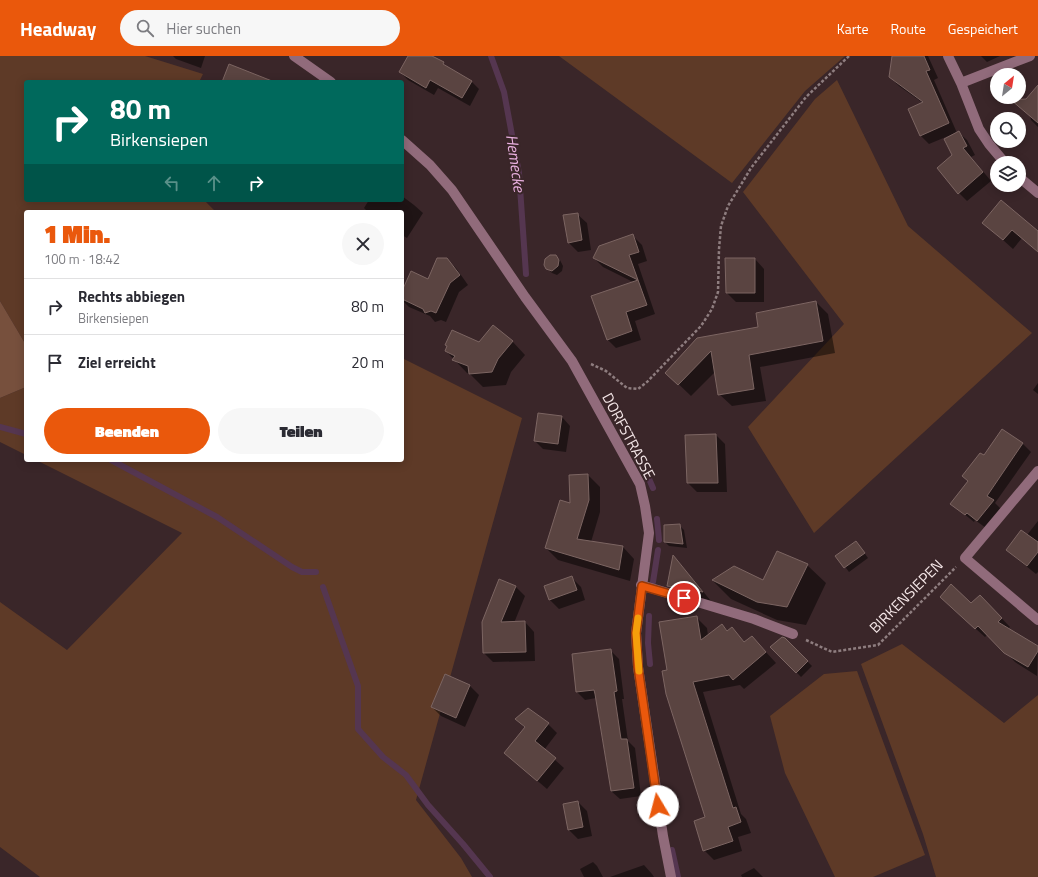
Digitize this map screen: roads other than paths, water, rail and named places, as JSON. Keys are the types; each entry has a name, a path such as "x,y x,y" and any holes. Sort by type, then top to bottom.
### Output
{"street":[{"path":"294,56 328,80"},
{"path":"948,56 961,83 979,129 999,156"},
{"path":"961,83 1030,56"},
{"name":"DORFSTRASSE","path":"404,142 430,165 452,190 525,297 572,361 640,484 649,533 636,633 638,667 663,836 671,877"},
{"path":"1026,183 1038,193"},
{"name":"BIRKENSIEPEN","path":"1038,471 965,558 1038,620"},
{"path":"642,586 754,619 793,634"}],"waterway":[{"name":"Hemecke","path":"491,56 504,92 519,173 526,274"},
{"path":"0,427 24,433"},
{"path":"115,462 217,517 292,567 302,572 316,572"},
{"name":"Hemecke","path":"643,465 653,488"},
{"name":"Hemecke","path":"657,519 659,540"},
{"name":"Hemecke","path":"653,582 658,550"},
{"path":"323,587 358,686 358,729 383,757 406,775 428,805 490,877"},
{"name":"Hemecke","path":"649,616 648,643 650,664"},
{"name":"Hemecke","path":"672,850 678,877"}]}
